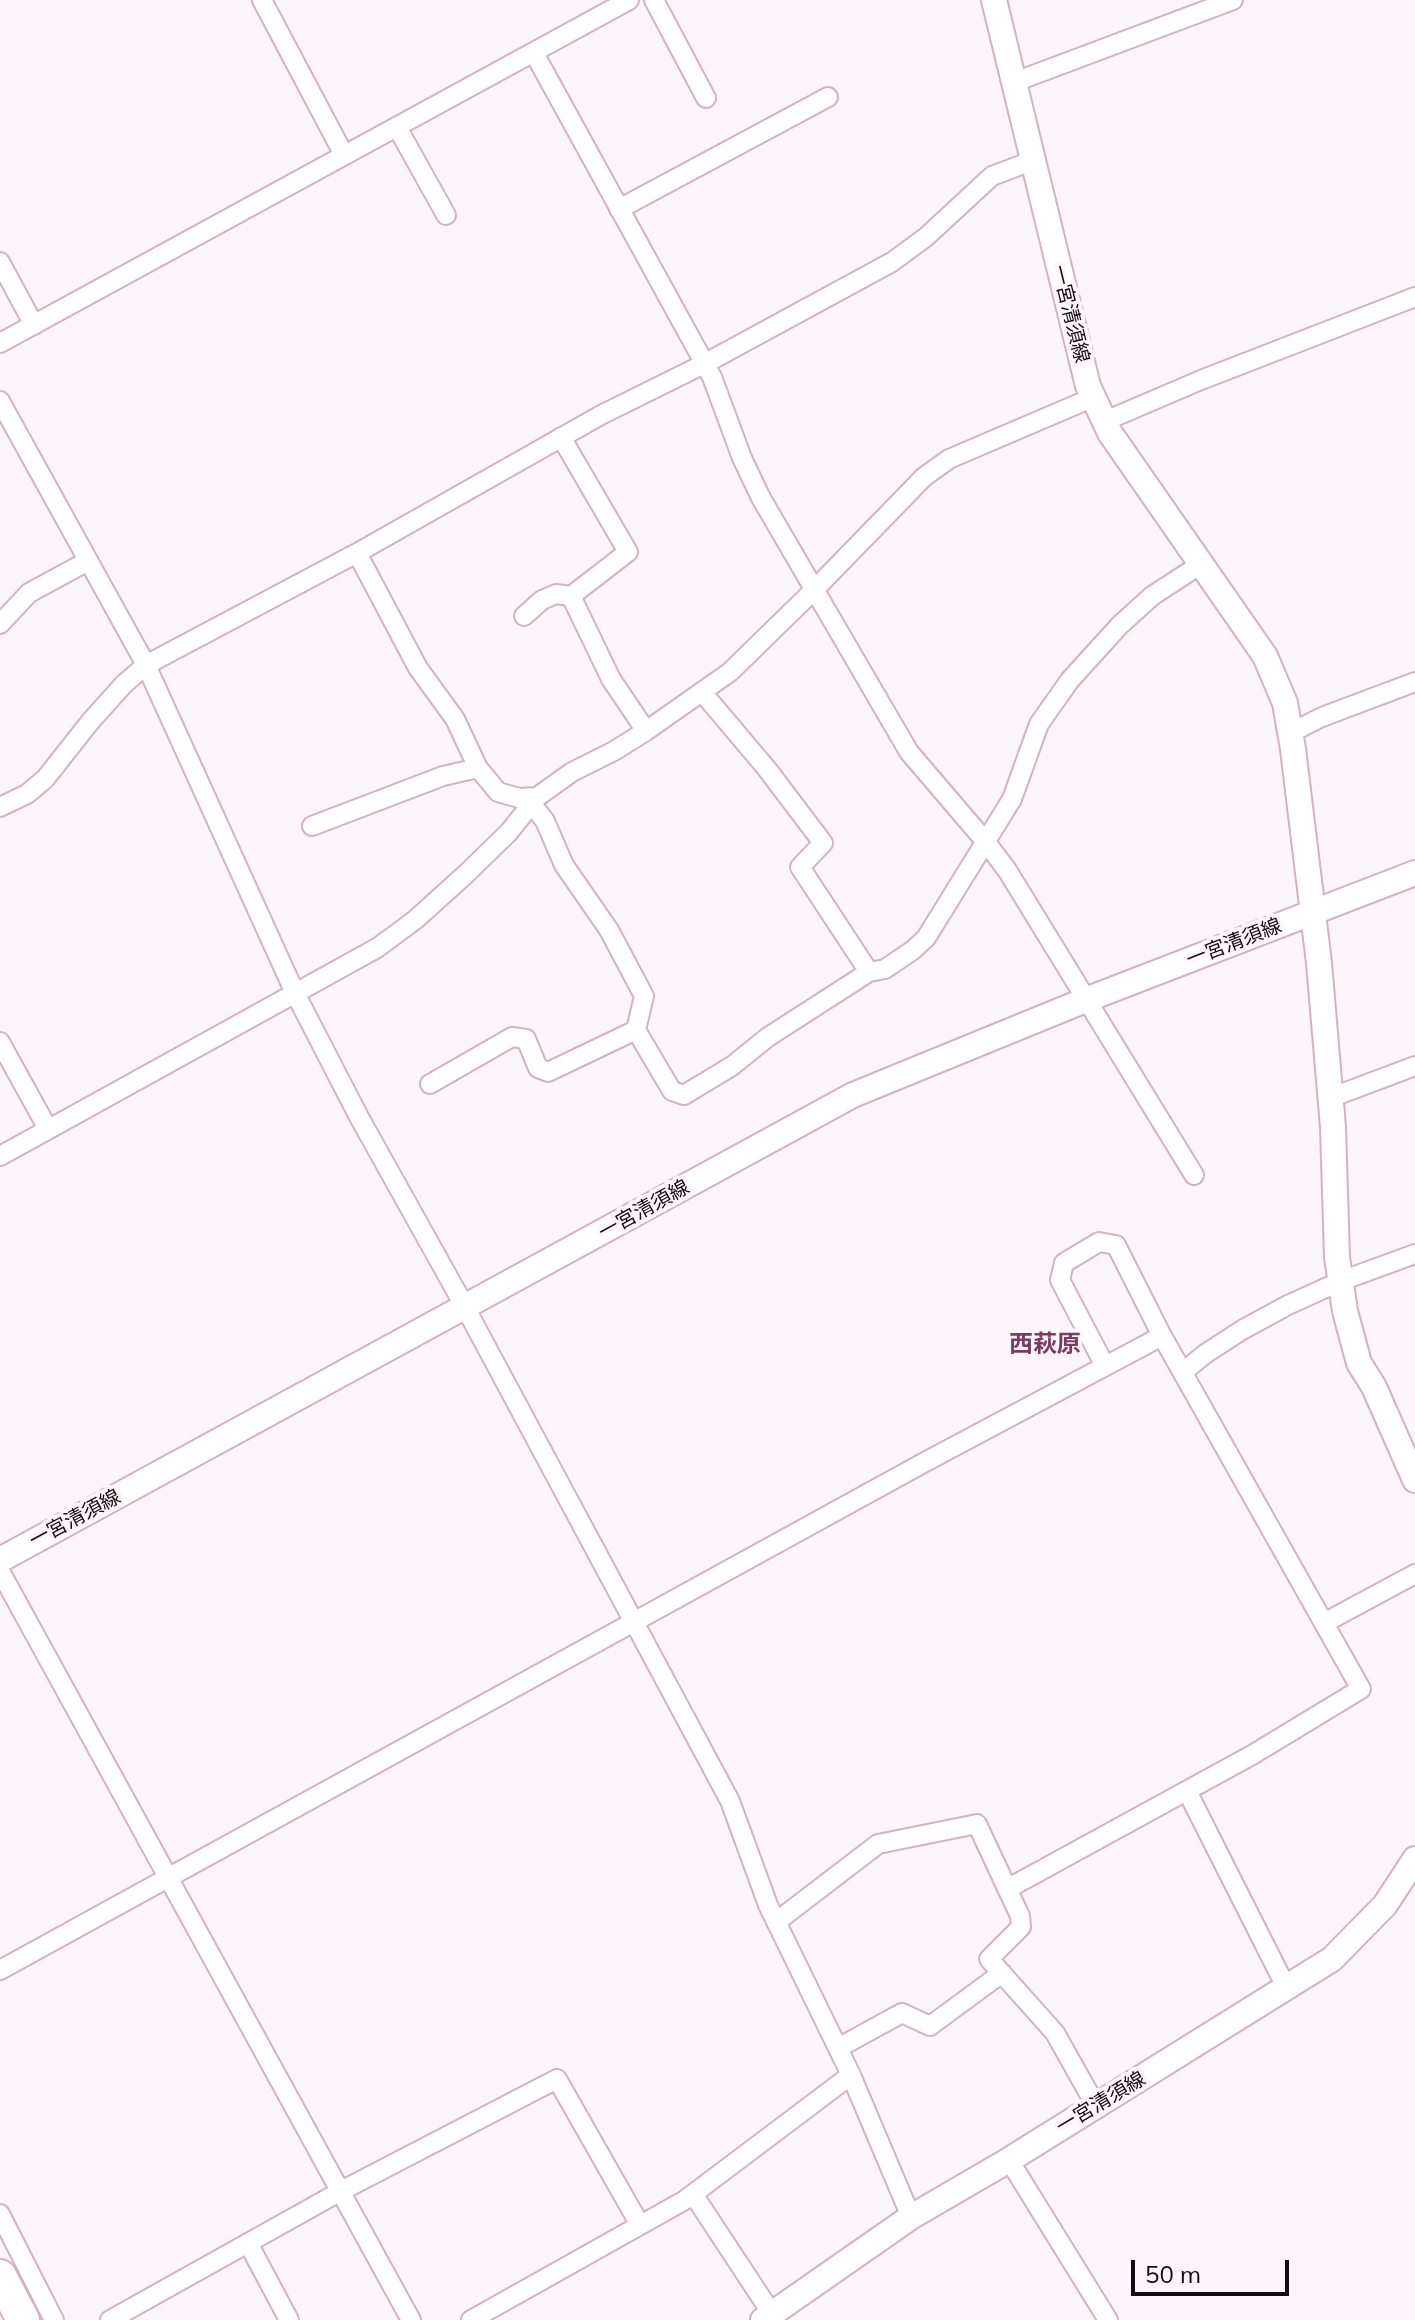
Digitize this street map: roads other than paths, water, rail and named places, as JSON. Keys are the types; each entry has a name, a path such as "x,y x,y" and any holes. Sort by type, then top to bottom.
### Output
{"highway":[{"path":"0,2276 23,2320"}],"main road":[{"name":"一宮清須線","path":"994,0 1088,386 1105,421 1265,656 1285,703 1314,913 1330,1098 1337,1257 1345,1311 1359,1363 1409,1449 1415,1480"},
{"path":"1314,913 1415,873"},
{"name":"一宮清須線","path":"0,1560 853,1095 1088,999 1314,913"},
{"name":"一宮清須線","path":"768,2317 911,2217 1009,2160 1332,1959 1385,1905 1415,1859"}],"street":[{"path":"262,0 344,155"},
{"path":"0,343 629,0"},
{"path":"654,0 706,98"},
{"path":"1012,83 1233,0"},
{"path":"534,53 712,377 755,485 909,752 985,841 1088,999 1194,1175"},
{"path":"619,209 828,97"},
{"path":"397,127 446,215"},
{"path":"0,807 27,794 45,779 90,722 146,665 357,553 561,437 892,262 926,237 992,176 1034,160"},
{"path":"0,262 34,325"},
{"path":"1105,421 1201,380 1415,297"},
{"path":"0,1156 377,948 415,920 509,832 534,801 572,772 646,731 730,672 924,477 949,459 1094,397"},
{"path":"0,401 146,665 295,993 359,1117 465,1307 730,1801 776,1922 851,2075 911,2217"},
{"path":"524,616 542,600 556,594 571,596 628,552 561,437"},
{"path":"357,553 418,668 455,719 478,768 498,792 534,801 564,865 609,930 644,996 636,1030 672,1091 684,1095 732,1066 768,1037 869,972 885,969 926,938 1012,799 1039,724 1070,680 1092,654 1152,596 1201,564"},
{"path":"0,624 8,604 88,561"},
{"path":"571,596 611,679 646,731"},
{"path":"1290,733 1322,717 1415,682"},
{"path":"702,692 767,769 823,843 800,867 869,972"},
{"path":"312,826 431,781 478,768"},
{"path":"430,1084 512,1037 526,1039 538,1068 548,1072 636,1030"},
{"path":"0,1042 48,1129"},
{"path":"1330,1098 1415,1066"},
{"path":"1007,1889 1252,1755 1361,1689 1162,1336 1116,1245 1099,1242 1064,1263 1060,1280 1105,1366"},
{"path":"1183,1372 1242,1330 1341,1281 1415,1254"},
{"path":"0,1970 925,1462 1162,1336"},
{"path":"0,1571 411,2320"},
{"path":"1324,1623 1415,1574"},
{"path":"1187,1791 1286,1987"},
{"path":"776,1922 878,1844 977,1824 1020,1916 1021,1927 989,1959 1055,2033 1096,2106"},
{"path":"838,2048 902,2013 930,2026 1002,1973"},
{"path":"471,2320 693,2194 851,2075"},
{"path":"110,2320 341,2191 557,2079 640,2225"},
{"path":"1009,2160 1108,2320"},
{"path":"693,2194 768,2317"},
{"path":"0,2214 54,2320"},
{"path":"248,2243 289,2320"}],"district":[{"name":"西萩原","path":"1045,1345"}]}
